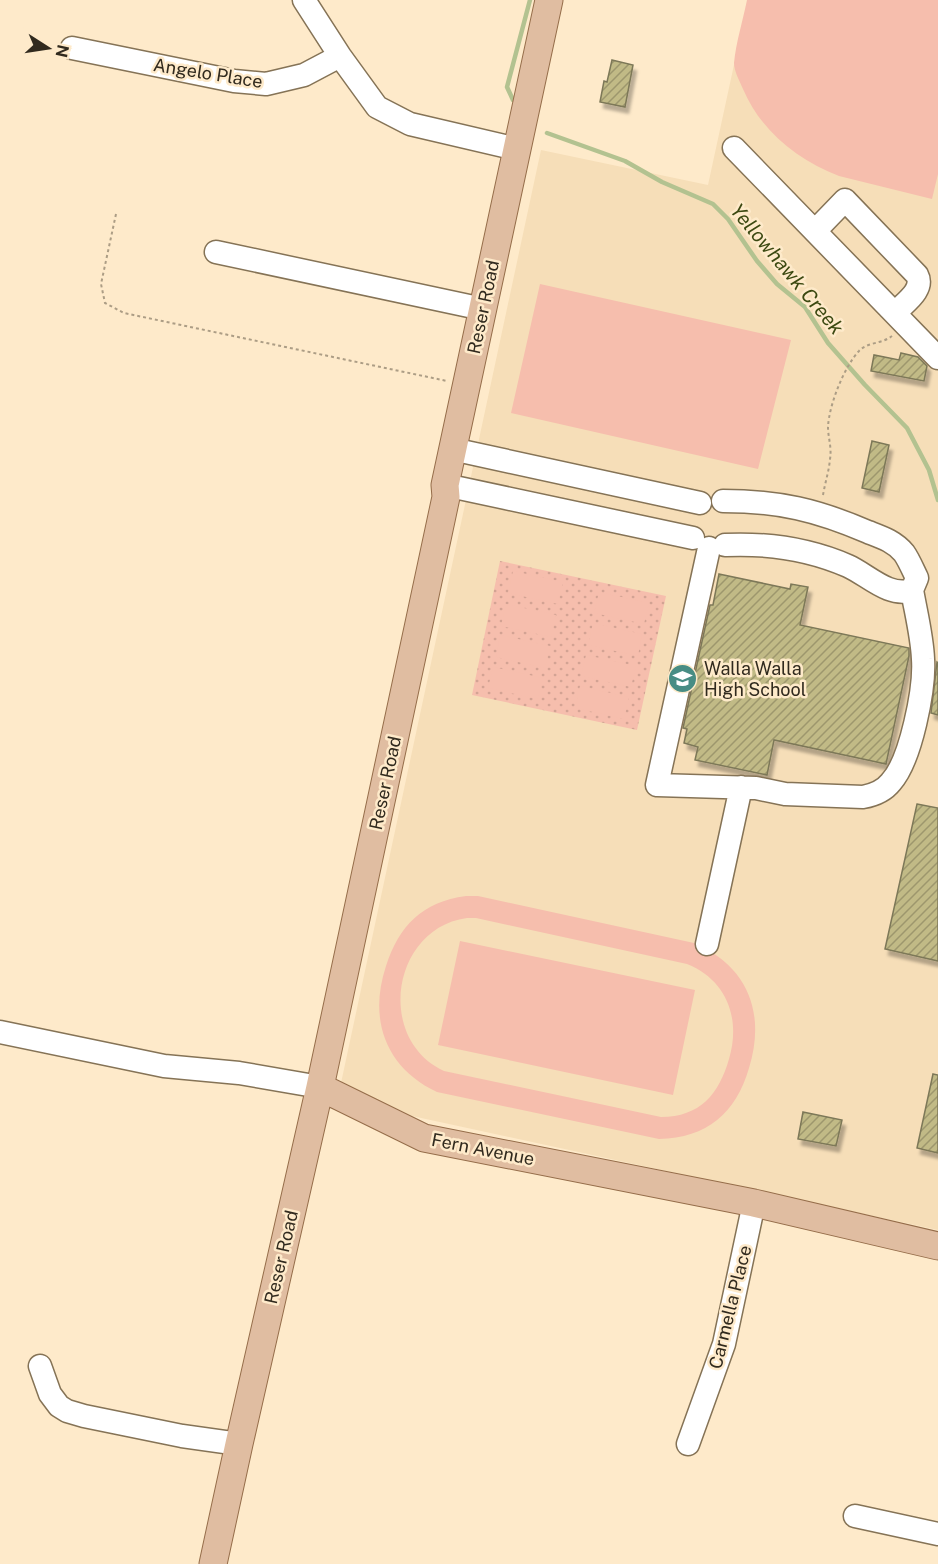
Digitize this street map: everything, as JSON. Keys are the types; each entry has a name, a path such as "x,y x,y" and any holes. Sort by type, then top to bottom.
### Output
{"main road":[{"name":"Reser Road","path":"213,1564 320,1088 446,497 445,485 452,449 468,386 549,0"},
{"name":"Fern Avenue","path":"320,1088 424,1138 754,1203 938,1246"}],"street":[{"path":"304,0 340,56 377,107 410,124 517,148"},
{"name":"Angelo Place","path":"72,48 234,81 266,84 304,75 340,56"},
{"path":"734,148 938,358"},
{"path":"815,231 845,200 909,266 920,278 920,286 900,319"},
{"path":"216,252 483,309"},
{"path":"452,449 700,503"},
{"path":"541,506 549,470"},
{"path":"445,485 709,544 759,544 793,548 834,560 895,592 904,593 912,590"},
{"path":"709,544 657,785 741,787 785,794 863,797 879,791 893,781 907,751 919,706 922,681 921,644 912,590 917,578 904,553 890,540 819,513 774,503 710,500 700,503 692,510 689,517 689,531 709,544 733,537 737,524 733,511 723,501"},
{"path":"708,944 741,787"},
{"name":"Fern Avenue","path":"0,1032 164,1066 239,1073 320,1088"},
{"name":"Carmella Place","path":"688,1444 724,1344 754,1203"},
{"path":"40,1366 50,1395 66,1411 182,1436 239,1444"},
{"path":"855,1516 938,1534"}],"path":[{"path":"116,214 101,284 105,303 124,313 468,386"},
{"path":"819,513 831,457 828,427 830,415 843,374 859,350 886,340 900,319"}],"shaded area":[{"path":"747,0 938,0 938,174 932,199 839,176 795,153 770,131 751,104 734,66"},
{"name":"Walla Walla High School","path":"748,0 938,0 938,1230 412,1116 341,1083 541,150 708,185"},
{"path":"540,284 791,340 758,469 511,413"},
{"path":"500,561 666,596 637,730 472,695"},
{"path":"513,571 563,582 558,604 508,593"},
{"path":"599,592 649,603 644,624 594,613"},
{"path":"506,604 556,615 551,637 501,626"},
{"path":"593,623 642,634 638,656 588,645"},
{"path":"500,635 550,646 545,668 496,657"},
{"path":"586,655 636,666 631,687 581,676"},
{"path":"493,667 543,678 538,699 488,688"},
{"path":"580,686 629,697 624,719 575,708"},
{"path":"478,896 694,943 713,953 728,964 740,978 753,1010 754,1048 749,1068 736,1098 717,1120 705,1128 676,1138 659,1139 437,1092 419,1082 394,1056 386,1040 379,1005 381,986 391,952 405,928 425,910 450,899","holes":["467,918 476,918 687,964 701,971 721,991 728,1002 732,1016 733,1030 729,1059 720,1083 713,1093 697,1108 687,1113 661,1117 444,1071 422,1056 408,1035 401,1011 402,986 409,962 422,942 442,926"]},
{"path":"460,941 695,990 673,1095 438,1045"}],"building":[{"path":"612,60 633,65 625,107 600,102 604,81 607,82"},
{"path":"901,353 918,357 927,366 924,381 871,371 874,355 899,360"},
{"path":"872,441 889,445 879,492 862,488"},
{"path":"719,574 790,589 791,584 808,587 800,625 909,648 886,764 774,740 767,775 695,760 698,747 684,743 687,729 683,728"},
{"path":"938,663 938,715 931,713"},
{"path":"917,804 938,808 938,961 885,949"},
{"path":"933,1074 938,1075 938,1153 917,1148"},
{"path":"803,1112 842,1120 836,1146 798,1139"}],"waterway":[{"name":"Yellowhawk Creek","path":"513,100 507,87 530,0"},
{"name":"Yellowhawk Creek","path":"547,133 625,161 662,182 713,204 728,219 757,261 777,284 805,307 828,343 907,428 929,470 938,500"}],"place":[{"name":"Walla Walla High School","path":"683,678"}]}
